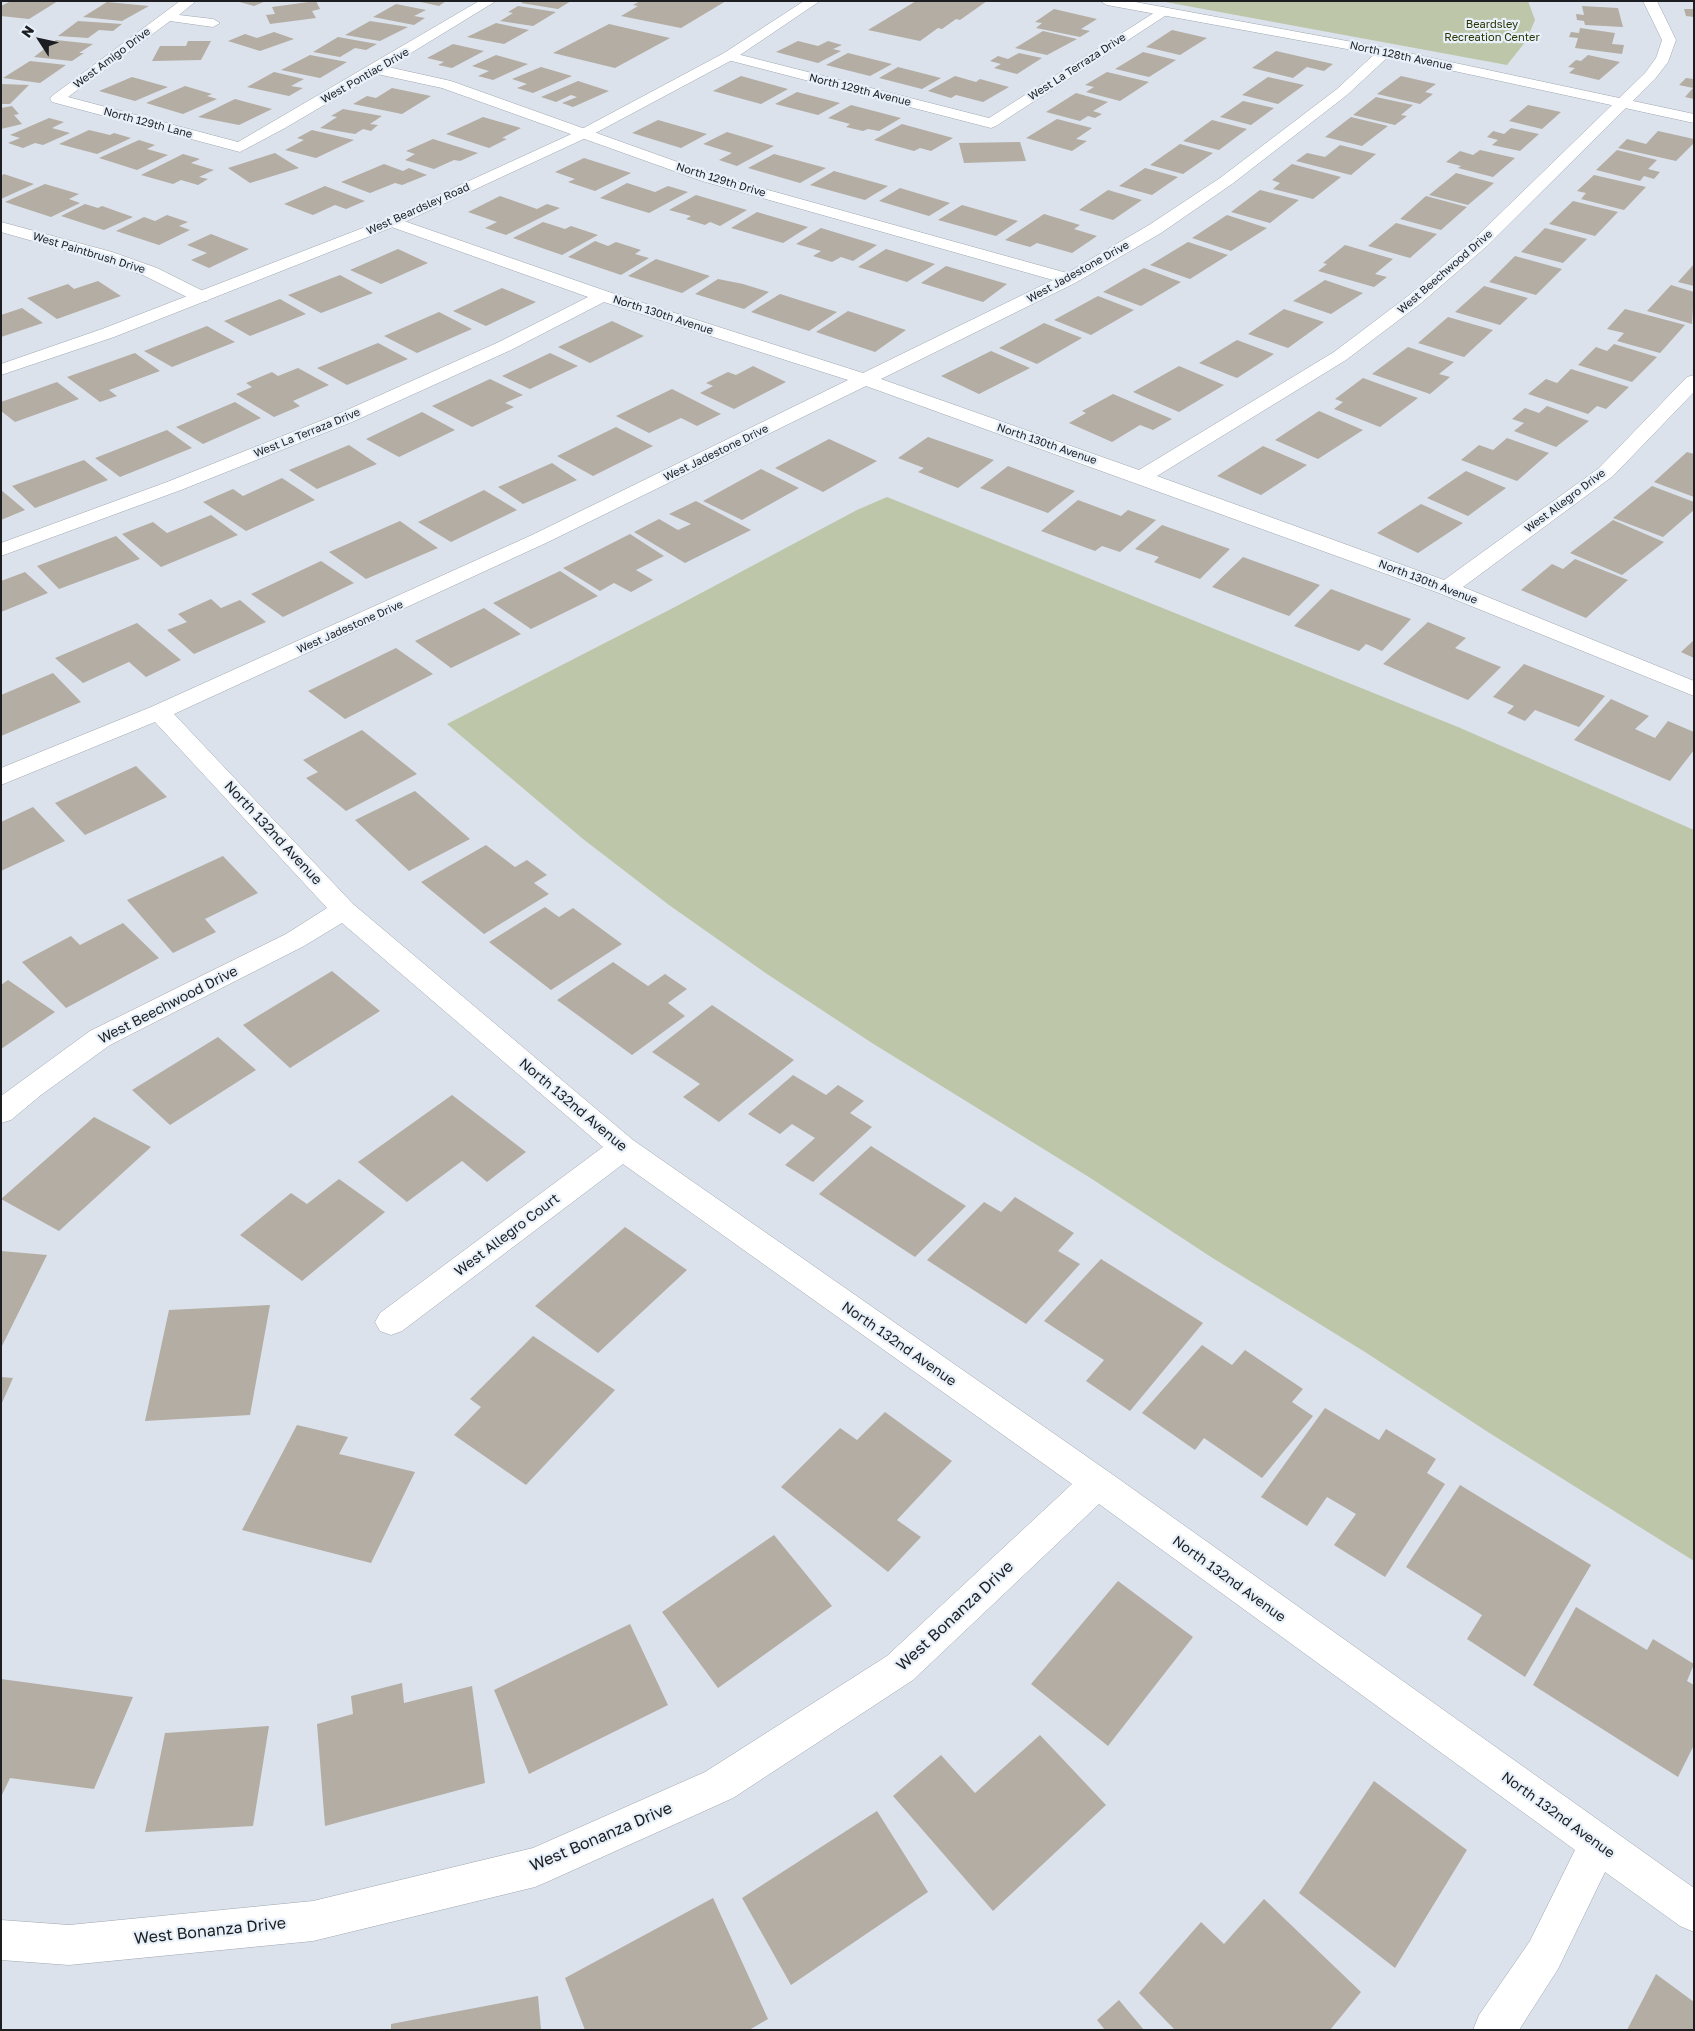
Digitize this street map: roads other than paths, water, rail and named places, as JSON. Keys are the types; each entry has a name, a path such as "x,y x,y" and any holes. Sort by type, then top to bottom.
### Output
{"street":[{"name":"West Amigo Drive","path":"57,99 189,1"},
{"name":"West Pontiac Drive","path":"240,147 376,69 489,1"},
{"name":"West Beardsley Road","path":"1,370 202,297 392,222 583,134 729,56 813,1"},
{"name":"North 128th Avenue","path":"1108,1 1385,52 1694,119"},
{"name":"West Beechwood Drive","path":"1141,477 1241,418 1340,356 1414,300 1481,242 1650,76 1663,59 1668,40 1650,1"},
{"name":"West La Terraza Drive","path":"991,123 1163,11"},
{"path":"167,17 213,23"},
{"name":"West Jadestone Drive","path":"1,777 159,712 540,540 1069,279 1155,229 1226,181 1342,92 1385,52"},
{"name":"North 129th Avenue","path":"729,56 991,123"},
{"name":"North 129th Drive","path":"376,69 446,84 708,178 1069,279"},
{"name":"North 129th Lane","path":"57,99 240,147"},
{"name":"North 130th Avenue","path":"392,222 498,261 603,296 867,380 1141,477 1447,588 1694,689"},
{"name":"West Paintbrush Drive","path":"1,227 106,256 151,272 202,297"},
{"name":"West La Terraza Drive","path":"1,550 174,486 345,418 504,346 603,296"},
{"name":"West Allegro Drive","path":"1447,588 1606,472 1694,381"},
{"name":"North 132nd Avenue","path":"159,712 344,910 623,1148 1097,1483 1694,1912"},
{"name":"West Beechwood Drive","path":"1,1112 31,1087 100,1038 295,940 344,910"},
{"name":"West Allegro Court","path":"391,1322 623,1148"},
{"name":"West Bonanza Drive","path":"1,1940 69,1945 313,1921 535,1868 719,1785 900,1668 1097,1483"},
{"path":"1494,2030 1544,1955 1598,1844"}],"park label":[{"name":"Beardsley Recreation Center","path":"1492,31"}]}
